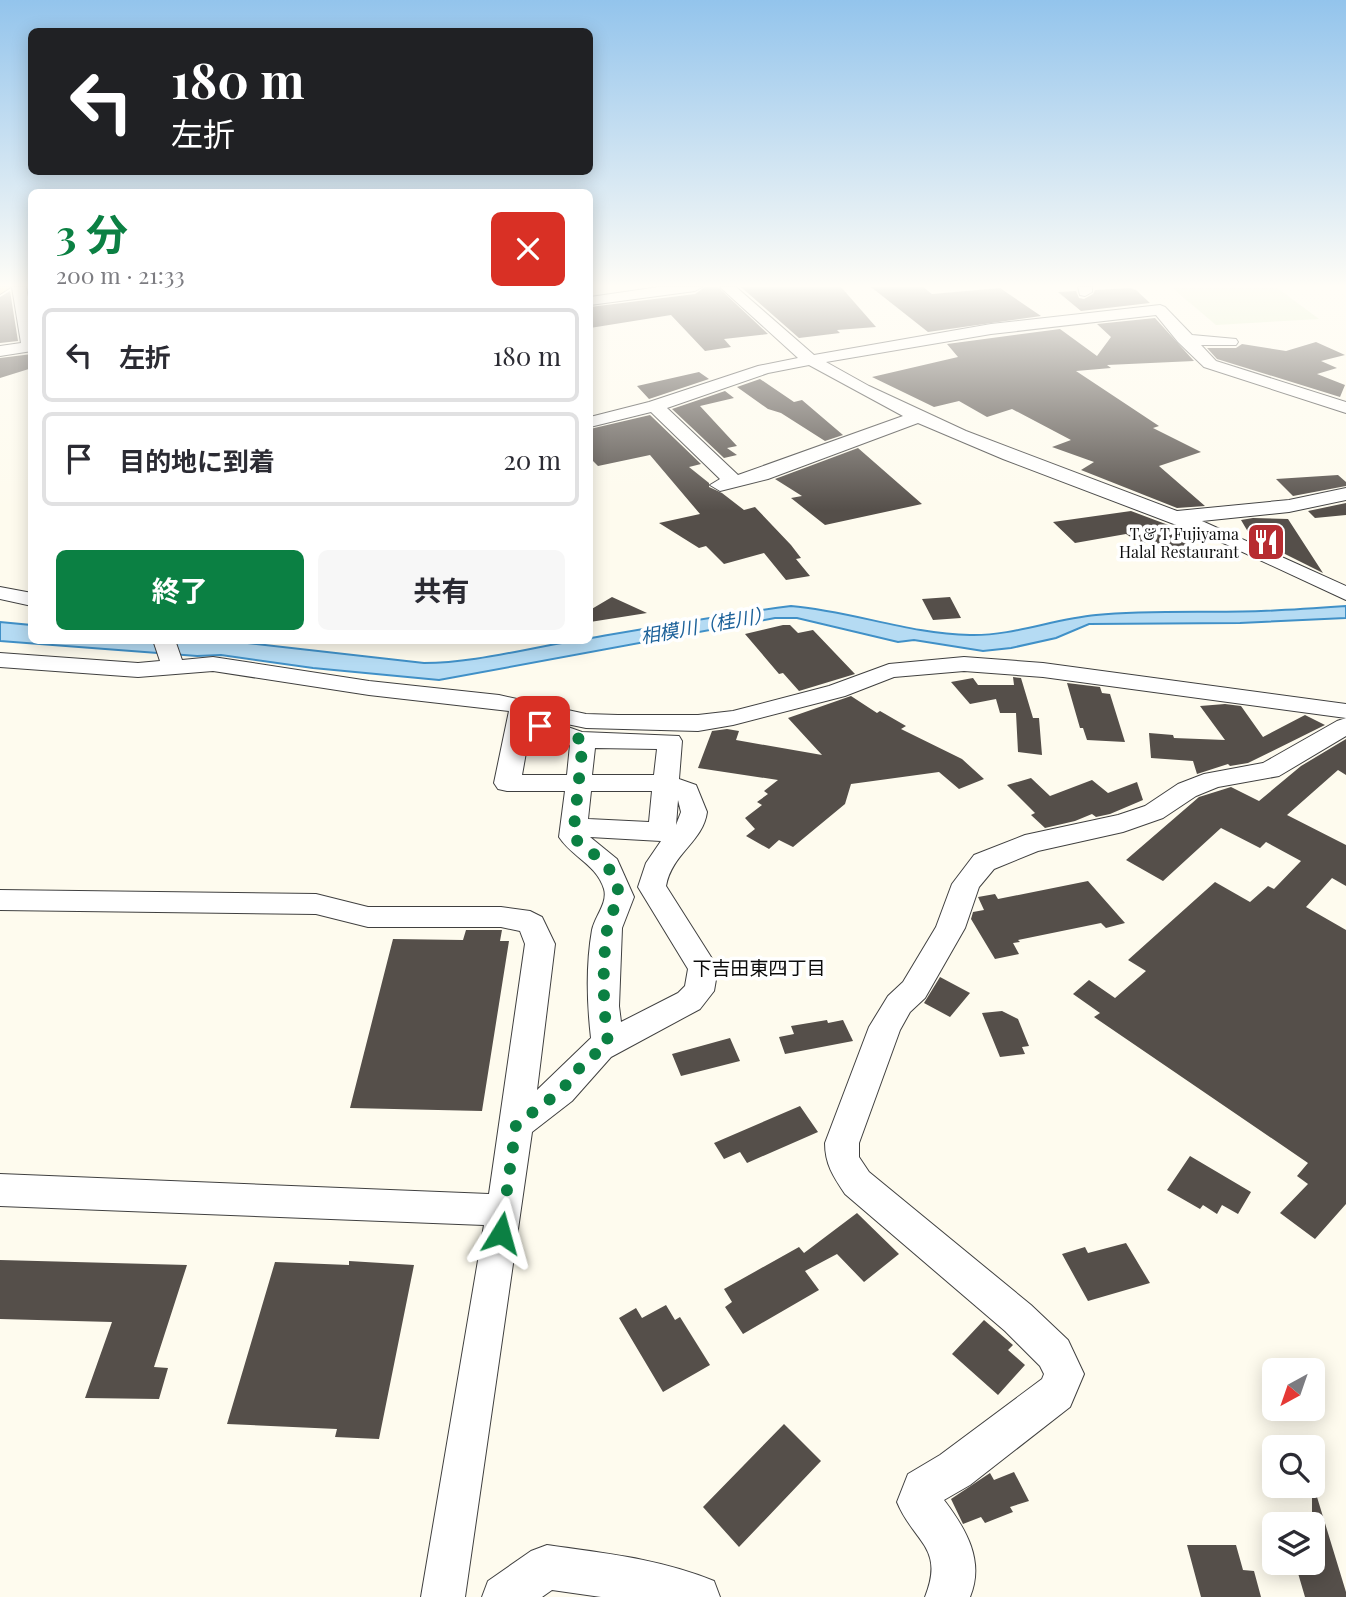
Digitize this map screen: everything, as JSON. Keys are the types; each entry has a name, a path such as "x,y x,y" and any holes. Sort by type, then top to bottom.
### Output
{"street":[{"path":"593,421 655,406 764,369 810,362"},
{"path":"814,362 920,416 1110,494 1213,532 1346,594"},
{"path":"1208,362 1346,408"},
{"path":"655,406 727,483 761,475 920,416"},
{"path":"1174,517 1289,506 1346,494"},
{"path":"0,593 28,599"},
{"path":"0,660 138,670 169,656 521,713 586,721 657,724 698,723 770,710 837,691 890,671 920,666 964,664 1043,670 1346,711"},
{"path":"521,713 583,740 670,741 662,832 574,827"},
{"path":"516,1125 561,1091 581,1066 608,1043 689,1001 699,991 703,968 652,887 655,871 664,856 692,825 695,805 687,791 666,783 507,783 521,713"},
{"path":"947,1597 953,1588 958,1562 918,1502 923,1489 955,1470 1056,1393 1064,1374 1054,1353 1018,1318 857,1183 842,1160 842,1143 885,1027 899,1004 914,990 950,928 966,884 984,862 1024,846 1123,823 1154,812 1187,790 1213,780 1270,770 1346,726"},
{"path":"583,740 573,837 607,866 620,897 607,928 603,1006 608,1043"},
{"path":"0,900 316,904 368,917 501,917 520,918 531,924 540,944 505,1210 443,1597"},
{"path":"0,1190 505,1210"},
{"path":"504,1597 547,1567 641,1581 698,1597"}],"water":[{"name":"相模川（桂川）","path":"791,606 836,612 925,631 986,635 1080,617 1117,613 1261,611 1346,606 1346,618 1240,623 1089,624 1056,638 983,651 914,640 898,642 797,618 775,618 439,680 313,668 221,655 197,656 39,644 256,644 440,663 556,644 593,644 593,638"},
{"path":"0,622 28,625 28,643 0,641"}],"building":[{"path":"0,362 28,362 28,369 0,378"},
{"path":"939,362 1183,362 1107,365 1111,368 1076,371 1159,426 1153,428 1201,452 1159,466 1205,506 1177,508 1081,470 1094,462 1052,447 1071,440 1012,409 987,417 959,401 934,407 872,377"},
{"path":"1225,362 1322,362 1337,368 1317,374 1345,385 1340,397"},
{"path":"699,372 709,379 649,399 637,386"},
{"path":"760,379 794,402 802,400 843,435 825,441 781,413 768,409 737,387"},
{"path":"725,391 734,398 700,406 737,446 727,448 737,455 724,458 672,409"},
{"path":"650,415 701,464 689,467 709,483 709,487 722,493 744,510 755,507 791,545 801,558 796,559 810,576 786,580 764,553 724,564 706,546 699,548 659,523 700,514 650,455 598,466 593,461 593,428"},
{"path":"858,448 922,504 825,525 791,498 802,496 775,479"},
{"path":"1338,475 1346,482 1346,486 1293,496 1276,479"},
{"path":"1346,503 1346,515 1315,518 1308,511"},
{"path":"1131,511 1179,529 1170,529 1194,550 1168,556 1149,542 1140,543 1126,534 1075,543 1053,522"},
{"path":"1288,519 1323,573 1251,537 1241,520"},
{"path":"612,597 647,613 593,622 593,608"},
{"path":"950,597 961,618 933,620 922,599"},
{"path":"790,625 798,633 813,630 855,674 799,691 783,673 779,674 745,634"},
{"path":"1013,677 1021,678 1033,718 1039,718 1042,755 1018,752 1016,713 1000,713 996,699 970,704 951,682 973,678 978,685 1014,685"},
{"path":"1067,683 1100,687 1102,693 1110,694 1125,742 1087,740 1083,728 1080,728"},
{"path":"851,696 877,713 880,711 906,726 901,729 962,759 984,779 959,789 939,772 851,784 845,804 793,847 779,840 769,849 746,836 755,829 745,818 762,805 757,802 768,794 764,791 778,780 698,768 712,731 739,731 736,740 822,755 788,718"},
{"path":"1200,706 1241,706 1263,737 1305,715 1325,725 1248,763 1228,764 1197,774 1193,761 1151,758 1149,733 1173,735 1174,738 1225,740"},
{"path":"1346,739 1346,775 1338,770 1287,815 1346,845 1346,886 1332,878 1306,907 1346,930 1346,1204 1315,1239 1280,1213 1308,1184 1297,1176 1308,1163 1094,1017 1100,1013 1073,994 1089,980 1115,998 1146,971 1128,960 1215,882 1250,902 1268,886 1274,889 1301,861 1266,842 1260,848 1221,828 1163,881 1126,860 1199,797 1231,787 1259,801 1301,766"},
{"path":"1031,778 1050,796 1092,780 1108,793 1137,782 1143,800 1110,814 1096,817 1092,814 1045,828 1031,815 1035,813 1007,785"},
{"path":"1088,881 1125,923 1106,928 1101,923 1018,940 1020,942 1013,943 1019,954 995,959 971,919 973,912 984,910 978,897 995,894 998,899"},
{"path":"466,930 502,930 500,941 509,941 482,1111 350,1108 393,939 463,940"},
{"path":"940,977 970,993 950,1017 924,1003"},
{"path":"1002,1011 1018,1019 1029,1046 1022,1047 1025,1054 1000,1057 982,1013"},
{"path":"827,1020 828,1023 843,1020 853,1041 785,1054 779,1037 794,1034 791,1026"},
{"path":"730,1038 740,1061 681,1076 672,1054"},
{"path":"800,1106 818,1132 747,1163 740,1152 724,1159 714,1143"},
{"path":"1190,1156 1251,1192 1238,1214 1222,1205 1217,1214 1203,1205 1200,1209 1167,1190"},
{"path":"857,1213 899,1254 864,1282 837,1254 805,1271 819,1290 743,1334 725,1307 732,1302 724,1289 799,1247 804,1253"},
{"path":"1126,1243 1150,1283 1088,1301 1062,1254 1085,1247 1088,1253"},
{"path":"0,1260 187,1265 154,1367 168,1368 159,1399 85,1398 112,1322 0,1319"},
{"path":"349,1261 414,1265 379,1439 335,1437 337,1429 227,1424 275,1262 349,1265"},
{"path":"666,1305 675,1320 680,1317 710,1365 663,1392 619,1318 636,1308 642,1318"},
{"path":"984,1320 1013,1345 1008,1350 1025,1365 998,1395 952,1354"},
{"path":"784,1424 821,1461 739,1547 703,1507"},
{"path":"1014,1472 1029,1501 1010,1507 1013,1512 985,1523 981,1517 963,1524 951,1499 990,1473 994,1480"},
{"path":"1312,1498 1317,1498 1322,1512 1312,1512"},
{"path":"1325,1523 1346,1597 1305,1597 1299,1575 1325,1575"},
{"path":"1187,1545 1236,1545 1243,1570 1254,1571 1261,1597 1201,1597"}],"place":[{"name":"T & T Fujiyama Halal Restaurant","path":"1266,542"}],"district":[{"name":"下吉田東四丁目","path":"759,967"}],"route":[{"path":"501,1233 516,1125 561,1091 581,1066 608,1043 603,1006 607,928 620,897 616,880 607,866 573,837 583,740 540,726"}]}
